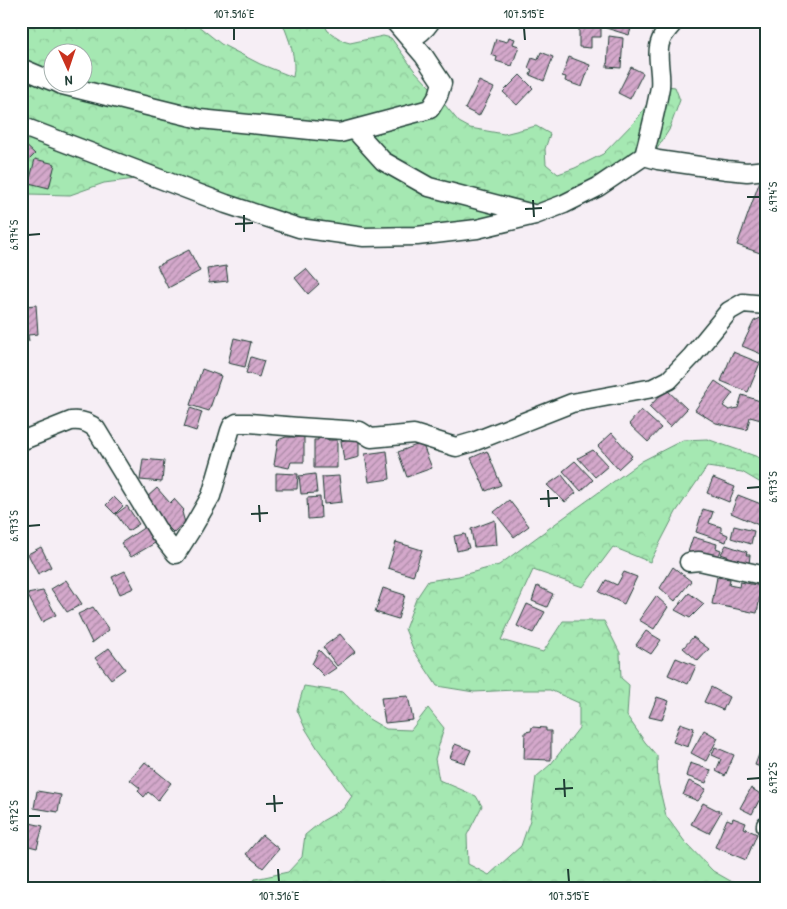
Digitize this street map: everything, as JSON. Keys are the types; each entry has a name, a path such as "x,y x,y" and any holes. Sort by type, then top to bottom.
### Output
{"street":[{"path":"90,92 200,119 340,133 355,130 430,109 438,96 442,82 424,56 394,21"},
{"path":"410,39 419,36 431,21"},
{"path":"21,126 226,204 299,228 364,236 417,236 477,229 535,214 564,204 598,187 644,156 660,85 659,56 661,40 675,21"},
{"path":"21,68 42,77"},
{"path":"355,130 383,160 429,187 535,214"},
{"path":"644,156 658,160 727,170 747,172 766,170"},
{"path":"21,441 71,421 78,420 90,424 96,429 160,534 176,554 211,496 230,431 232,426 237,423 360,431 371,438 414,434 456,447 572,403 653,388 669,380 692,356 729,311 743,303 766,305"},
{"path":"689,562 699,560 766,576"}],"green space":[{"path":"21,21 192,21 221,44 260,64 293,77 293,56 282,21 322,21 328,31 343,41 350,43 383,36 391,38 414,70 459,122 470,128 504,134 536,126 550,134 545,149 546,164 558,174 603,154 637,119 660,85 675,87 680,100 669,130 648,163 570,206 354,242 143,178 104,183 70,195 28,194 21,192"},
{"path":"707,439 758,457 766,463 766,486 742,472 707,467 676,512 650,562 613,547 583,587 533,570 501,640 543,652 563,621 604,621 620,653 621,678 629,685 627,716 657,756 658,782 666,816 685,842 713,871 734,883 751,888 247,888 255,879 288,872 302,857 305,835 322,821 343,809 352,796 318,749 297,710 304,686 343,692 369,719 386,729 411,730 428,708 444,728 435,759 439,780 476,796 482,806 467,835 468,864 489,875 521,846 530,820 536,777 551,764 579,728 579,703 550,690 474,692 437,686 414,651 405,629 416,599 428,581 459,576 499,565 642,461 683,440"}],"building":[{"path":"608,21 637,21 636,24 633,23 629,35 606,28"},
{"path":"579,22 601,23 601,37 591,37 591,48 579,47"},
{"path":"609,36 623,38 621,68 607,67"},
{"path":"509,37 515,39 513,44 519,46 512,66 496,61 497,57 491,55 496,39 507,42"},
{"path":"541,52 553,57 544,81 530,75 532,70 528,68 532,58 538,60"},
{"path":"569,57 590,65 582,87 565,81 566,77 562,76"},
{"path":"631,67 643,73 630,99 618,93"},
{"path":"520,75 533,88 517,105 503,92"},
{"path":"479,81 494,88 479,116 465,109"},
{"path":"21,141 35,154 28,161 21,155"},
{"path":"35,159 55,164 49,188 29,183"},
{"path":"762,175 766,176 766,255 737,245"},
{"path":"189,250 200,271 168,288 157,266"},
{"path":"226,266 228,281 209,283 207,269"},
{"path":"306,269 319,284 308,294 295,278"},
{"path":"36,305 38,334 28,335 29,341 21,342 21,318 25,317 24,306"},
{"path":"763,317 766,319 766,356 742,346 754,321"},
{"path":"234,338 251,342 245,367 228,363"},
{"path":"733,352 760,363 748,392 721,381"},
{"path":"251,357 264,361 259,377 246,373"},
{"path":"202,369 221,376 209,411 190,405"},
{"path":"766,375 766,395 759,393"},
{"path":"715,381 733,393 723,406 729,410 738,408 742,395 766,403 761,420 750,417 747,430 716,423 695,410"},
{"path":"666,389 687,409 670,427 649,407"},
{"path":"190,408 202,412 196,431 184,427"},
{"path":"641,410 661,428 648,442 629,424"},
{"path":"612,433 632,456 618,469 598,446"},
{"path":"318,434 328,434 328,440 337,440 337,468 314,468 314,440 318,440"},
{"path":"359,436 359,457 344,461 341,441"},
{"path":"286,437 304,437 304,462 291,462 289,468 274,465 278,440"},
{"path":"422,443 432,468 407,477 398,452"},
{"path":"593,450 608,466 595,477 578,458"},
{"path":"387,451 390,479 369,482 365,454"},
{"path":"487,451 501,485 486,491 471,458"},
{"path":"143,459 164,461 162,482 140,480"},
{"path":"575,461 593,480 581,491 563,471"},
{"path":"276,473 298,474 297,489 276,489"},
{"path":"315,474 317,493 301,494 299,476"},
{"path":"562,475 576,493 565,502 547,485"},
{"path":"339,476 342,502 324,504 322,477"},
{"path":"713,478 735,487 729,502 707,493"},
{"path":"157,488 170,503 174,499 184,510 182,512 185,523 174,533 146,505 146,498"},
{"path":"738,495 766,506 766,513 761,526 731,513"},
{"path":"114,497 123,506 115,514 106,505"},
{"path":"320,497 321,518 308,519 307,498"},
{"path":"509,500 529,526 514,537 494,512"},
{"path":"127,506 139,524 128,531 116,514"},
{"path":"703,509 713,512 709,523 721,527 721,532 728,535 726,542 696,532"},
{"path":"495,520 497,545 474,547 471,529"},
{"path":"734,526 754,531 751,544 731,538"},
{"path":"145,527 155,543 131,557 121,543"},
{"path":"465,534 469,548 457,551 454,536"},
{"path":"693,537 717,544 716,548 721,550 717,561 688,552"},
{"path":"396,542 422,550 413,576 388,568"},
{"path":"726,545 747,552 746,555 750,555 749,564 721,554"},
{"path":"41,547 51,567 38,574 28,554"},
{"path":"673,567 691,581 675,601 660,588"},
{"path":"125,571 134,588 120,594 112,577"},
{"path":"624,572 637,577 624,604 599,592 606,580 617,585"},
{"path":"717,577 730,579 729,585 739,587 740,582 762,586 757,613 712,604"},
{"path":"66,580 82,604 67,612 51,589"},
{"path":"537,586 553,594 547,607 532,601"},
{"path":"383,588 405,595 398,619 375,612"},
{"path":"43,591 56,615 42,622 27,594"},
{"path":"689,593 704,604 690,618 675,610"},
{"path":"656,596 668,607 654,629 639,620"},
{"path":"527,604 545,612 533,633 517,626"},
{"path":"93,607 109,630 92,643 78,614"},
{"path":"646,631 661,640 651,654 636,645"},
{"path":"340,634 355,652 337,666 323,647"},
{"path":"693,637 709,649 698,661 683,648"},
{"path":"109,648 125,669 111,679 95,658"},
{"path":"319,650 336,668 324,676 312,664"},
{"path":"676,658 696,666 688,684 668,675"},
{"path":"711,687 729,697 723,710 704,702"},
{"path":"408,696 413,720 385,723 381,698"},
{"path":"657,697 669,701 662,720 649,717"},
{"path":"680,723 694,728 688,747 673,742"},
{"path":"532,727 546,728 546,731 551,731 551,760 524,759 525,732 531,731"},
{"path":"704,730 718,738 706,761 691,753"},
{"path":"766,736 766,769 755,765"},
{"path":"455,744 471,750 465,763 450,758"},
{"path":"715,747 734,755 725,776 716,771 721,759 712,755"},
{"path":"145,762 171,783 158,800 148,792 144,797 138,791 140,788 130,780"},
{"path":"690,763 711,770 706,783 686,776"},
{"path":"689,781 706,789 698,801 683,795"},
{"path":"751,788 762,795 752,814 740,808"},
{"path":"37,791 61,795 58,812 34,808"},
{"path":"703,803 721,812 709,833 691,824"},
{"path":"733,818 746,823 744,828 757,834 746,860 715,847 727,819 732,821"},
{"path":"21,821 43,826 37,848 21,844"},
{"path":"262,835 279,849 263,868 246,854"},
{"path":"21,870 25,871 24,886 21,886"}]}
